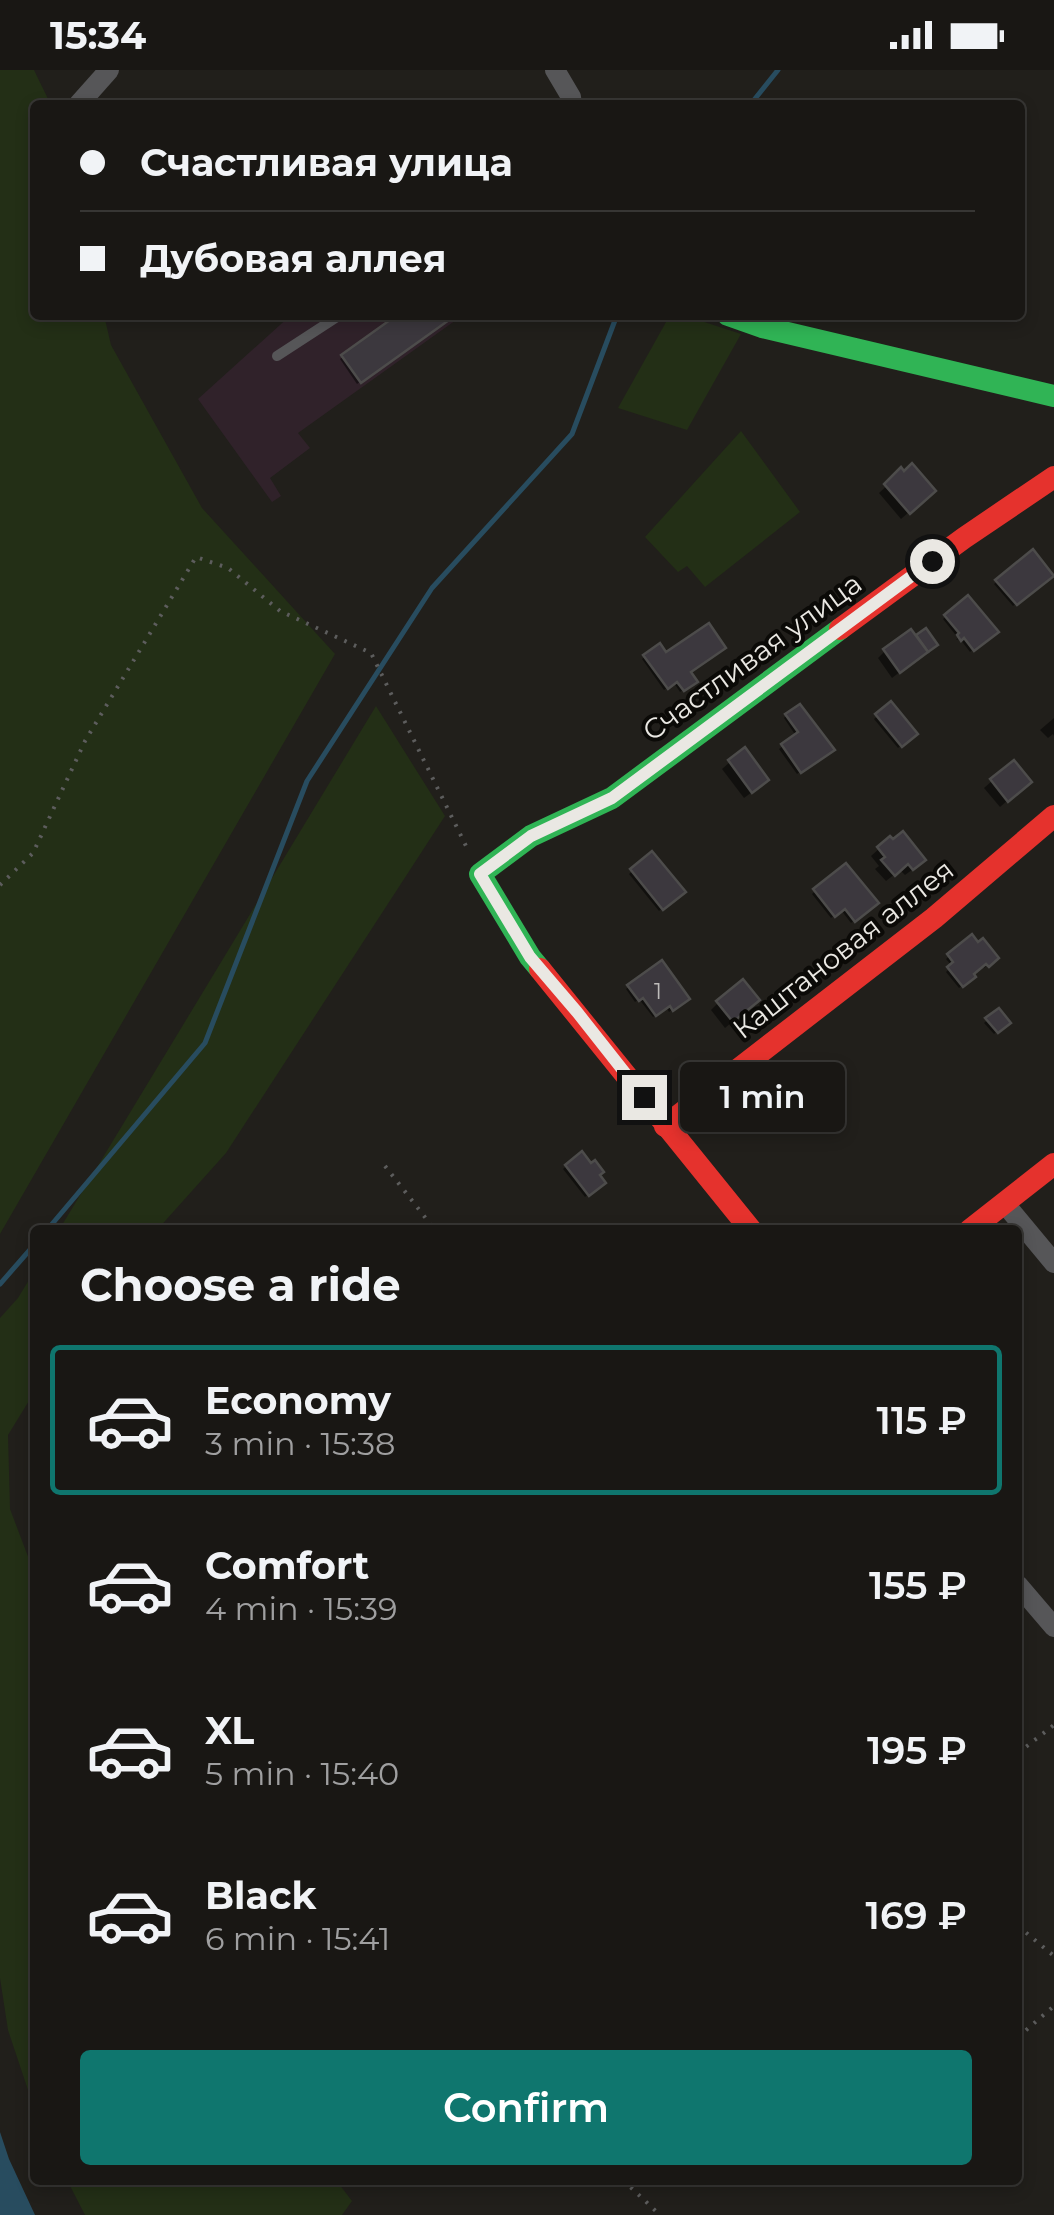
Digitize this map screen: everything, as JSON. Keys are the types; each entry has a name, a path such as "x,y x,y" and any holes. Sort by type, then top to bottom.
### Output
{"street":[{"path":"82,100 109,70"},
{"path":"555,70 571,100"},
{"path":"742,320 1054,396"},
{"name":"Счастливая улица","path":"480,874 531,836 612,798 964,538 1054,477"},
{"name":"Каштановая аллея","path":"666,1126 934,918 1054,816"},
{"path":"480,874 530,957 747,1225"},
{"path":"977,1225 1054,1164"},
{"path":"1005,1204 1054,1262"},
{"path":"1022,1590 1054,1627"}],"lane":[{"path":"277,356 332,320"}],"path":[{"path":"0,886 32,852 85,741 196,557 228,568 280,610 371,653 480,874"},
{"path":"385,1166 431,1225"},
{"path":"1022,1751 1054,1726"},
{"path":"1022,1929 1054,1956"},
{"path":"1022,2034 1054,2006"},
{"path":"628,2185 660,2215"}],"shaded area":[{"path":"285,320 456,320 298,433 310,448 270,478 281,496 272,502 198,399"}],"green space":[{"path":"0,70 34,70 49,100 30,100 30,320 105,320 111,345 202,508 335,654 0,1234"},
{"path":"667,320 698,320 741,334 687,430 618,408"},
{"path":"741,431 800,512 705,587 687,566 678,572 645,537"},
{"path":"376,706 445,816 226,1153 161,1225 62,1225"},
{"path":"30,1278 30,1399 8,1435 10,1509 30,1562 30,2096 8,2030 0,1978 0,1318"},
{"path":"70,2185 340,2185 352,2201 342,2215 85,2215"}],"water":[{"path":"0,2132 9,2159 35,2215 0,2215"}],"building":[{"path":"390,320 449,320 361,383 341,355"},
{"path":"912,463 936,491 910,514 884,484 901,467 904,471"},
{"path":"1033,549 1054,576 1017,605 995,580"},
{"path":"968,595 999,632 974,651 964,638 961,641 944,615"},
{"path":"709,623 726,648 691,672 698,682 684,691 677,682 668,689 643,655 660,643 666,652"},
{"path":"926,628 938,645 928,652 916,635"},
{"path":"911,629 928,652 900,673 883,649"},
{"path":"891,701 918,734 902,747 875,714"},
{"path":"800,704 835,750 801,773 781,744 798,732 785,714"},
{"path":"745,747 769,780 752,793 728,760"},
{"path":"1014,760 1032,782 1008,802 990,779"},
{"path":"903,831 926,860 913,870 908,864 895,876 881,860 885,857 877,847"},
{"path":"652,851 686,892 663,910 630,869"},
{"path":"846,863 879,903 855,922 845,909 835,917 813,889"},
{"path":"972,934 978,942 983,938 999,958 989,967 986,964 963,987 947,967 953,962 947,954"},
{"path":"662,960 690,999 673,1011 670,1006 656,1016 627,985"},
{"path":"743,979 760,1000 733,1022 716,1001"},
{"path":"999,1008 1011,1023 998,1033 985,1018"},
{"path":"824,1075 839,1094 819,1110 804,1091"},
{"path":"582,1151 604,1172 600,1175 606,1183 589,1196 565,1165"}],"waterway":[{"path":"754,100 778,70"},
{"path":"51,1225 205,1043 307,781 432,588 572,434 615,320"},
{"path":"0,1284 30,1250"}],"traffic: fast":[{"path":"742,320 1054,396"},
{"path":"540,969 480,874 531,836 612,798 840,629"}],"traffic: jam":[{"path":"840,629 1054,477"},
{"path":"665,1126 934,918 1054,816"},
{"path":"540,969 747,1225"},
{"path":"976,1225 1054,1164"}],"route":[{"path":"644,1097 530,957 480,874 531,836 612,798 932,561"}]}
